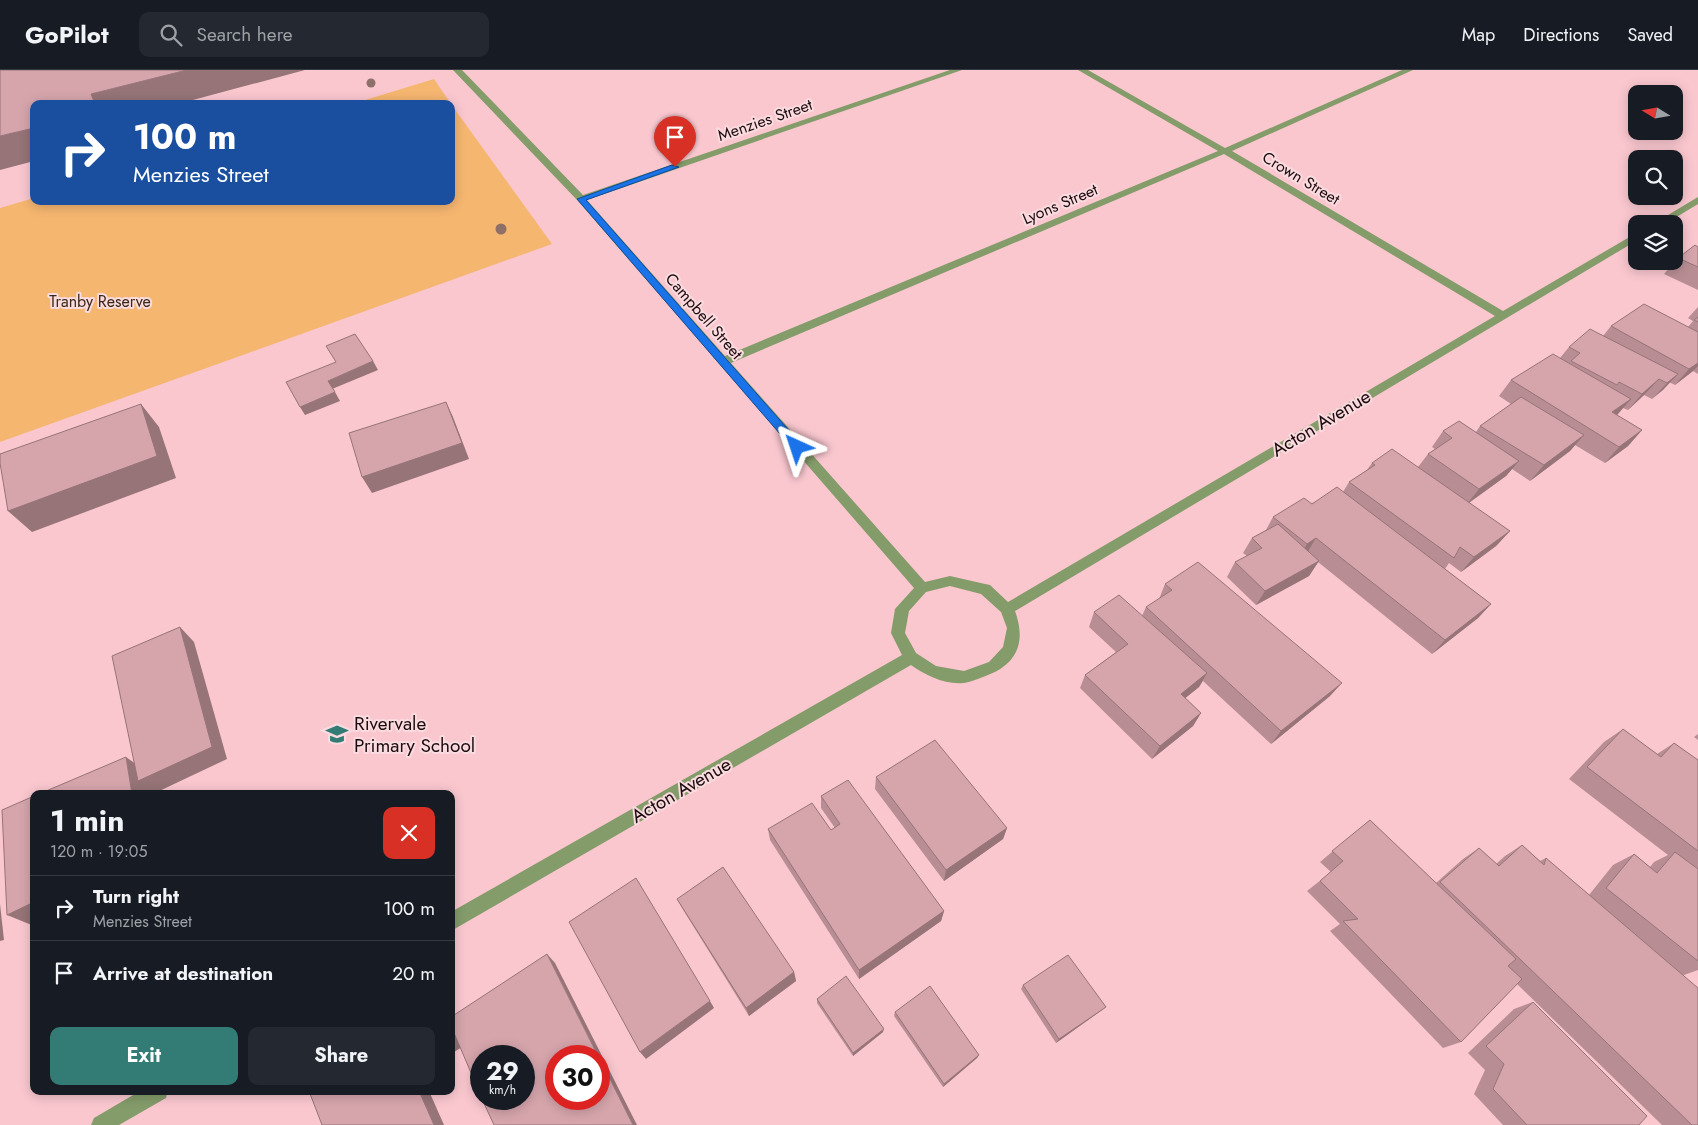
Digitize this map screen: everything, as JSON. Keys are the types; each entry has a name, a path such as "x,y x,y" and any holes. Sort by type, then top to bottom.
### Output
{"street":[{"name":"Menzies Street","path":"581,199 958,70"},
{"name":"Crown Street","path":"1082,70 1225,151 1502,316"},
{"name":"Lyons Street","path":"722,362 1225,151 1409,70"},
{"name":"Campbell Street","path":"462,72 581,199 922,588"},
{"path":"1673,215 1698,200"},
{"name":"Acton Avenue","path":"1007,609 1628,241"},
{"path":"950,581 985,589 1007,609 1014,628 1010,650 994,667 964,677 933,672 911,657 898,633 902,609 922,588 950,581"},
{"name":"Acton Avenue","path":"455,920 911,657"},
{"path":"101,1125 152,1095"}],"green space":[{"path":"434,79 448,100 365,100"},
{"name":"Tranby Reserve","path":"455,110 552,244 0,442 0,208 30,199 30,205 455,205"}],"building":[{"path":"0,70 187,70 91,94 93,100 30,100 30,129 0,136"},
{"path":"1695,245 1698,247 1698,267 1683,260 1683,254"},
{"path":"1644,304 1698,332 1698,363 1689,369 1611,326"},
{"path":"1590,329 1678,374 1667,383 1659,379 1642,394 1619,382 1617,385 1571,361 1580,353 1569,347"},
{"path":"355,334 373,361 328,381 335,392 300,407 286,382 336,362 326,346"},
{"path":"1553,354 1631,399 1612,412 1642,430 1619,447 1511,380"},
{"path":"1521,397 1584,435 1544,465 1480,426"},
{"path":"446,402 462,443 362,477 349,433"},
{"path":"141,404 157,456 8,511 0,454"},
{"path":"1459,421 1519,461 1479,489 1428,454 1452,438 1443,431"},
{"path":"1392,449 1510,531 1474,557 1460,547 1454,558 1349,482 1375,465 1372,463"},
{"path":"1337,487 1491,604 1445,640 1316,538 1307,544 1273,517 1304,498 1312,504"},
{"path":"1278,524 1319,561 1265,591 1235,562 1262,548 1252,538"},
{"path":"1198,562 1342,683 1281,731 1146,607 1172,590 1165,584"},
{"path":"1119,595 1207,673 1181,694 1201,713 1160,746 1085,675 1128,644 1094,612"},
{"path":"180,627 212,747 138,781 112,656"},
{"path":"1623,729 1661,757 1674,743 1698,760 1698,851 1587,767"},
{"path":"935,740 1007,828 946,870 876,777"},
{"path":"126,757 131,790 48,790"},
{"path":"848,780 944,911 859,970 768,829 812,803 831,830 840,824 821,796"},
{"path":"30,798 30,904 7,915 2,810"},
{"path":"1370,820 1516,959 1508,966 1522,979 1461,1042 1343,921 1358,919 1320,881 1343,861 1332,851"},
{"path":"1522,845 1544,865 1546,858 1698,988 1698,1125 1692,1125 1440,882 1479,848 1499,866"},
{"path":"1675,852 1698,869 1698,961 1606,888 1634,854 1657,873"},
{"path":"723,867 794,972 746,1008 677,899"},
{"path":"636,878 710,1001 640,1052 569,922"},
{"path":"547,954 592,1045 545,1045 545,1110 610,1110 610,1079 633,1125 494,1125 487,1110 535,1110 535,1045 470,1045 470,1070 455,1035 455,1014"},
{"path":"1068,955 1106,1007 1059,1039 1023,985"},
{"path":"846,976 884,1029 853,1053 817,999"},
{"path":"930,986 979,1055 944,1084 895,1012"},
{"path":"1533,1002 1647,1116 1639,1125 1527,1125 1493,1089 1504,1064 1486,1046"},
{"path":"311,1095 421,1095 434,1125 322,1125"}],"place":[{"name":"Rivervale Primary School","path":"337,734"}],"route":[{"path":"675,167 581,199 797,447"}]}
